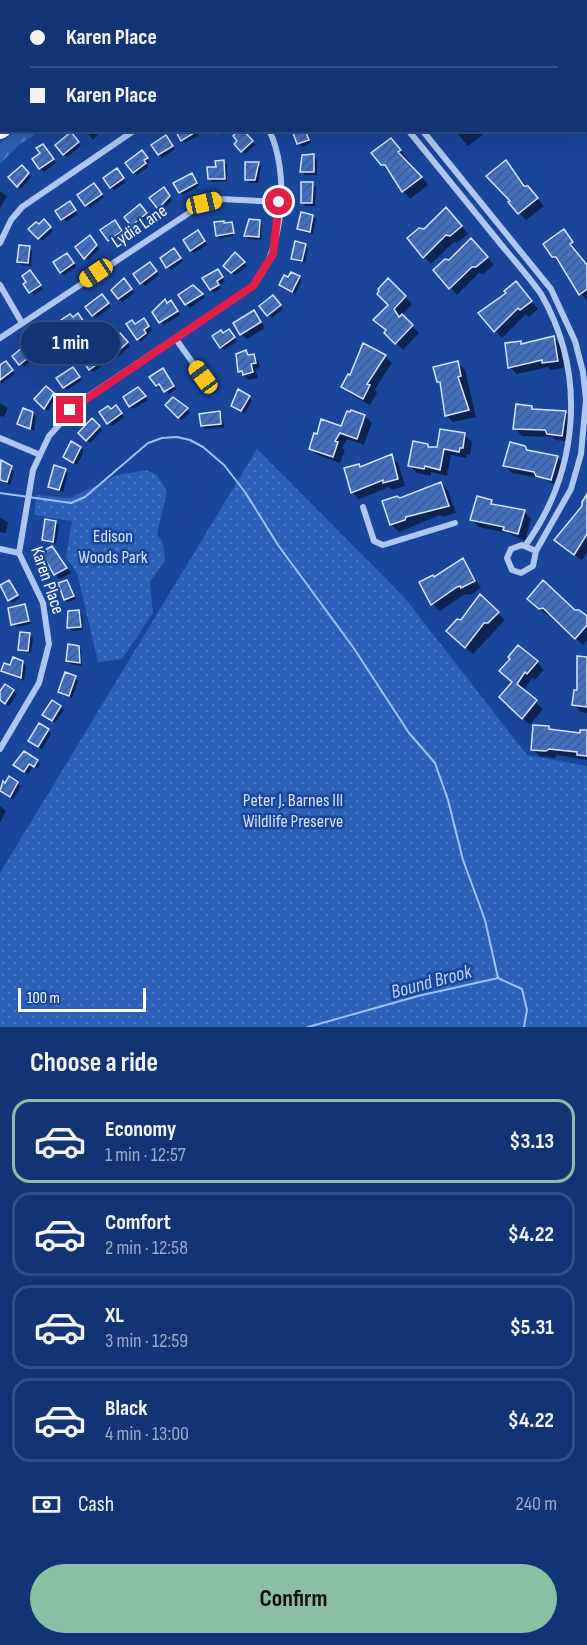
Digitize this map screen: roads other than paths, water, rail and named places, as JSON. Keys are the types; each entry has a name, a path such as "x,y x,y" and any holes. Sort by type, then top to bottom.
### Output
{"street":[{"path":"0,243 11,220 22,207 132,132"},
{"name":"Karen Place","path":"0,749 39,683 49,644 43,603 19,553 28,494 38,454 61,420 81,401 253,286 260,278 273,254 279,202 279,159 270,132"},
{"path":"410,132 541,295 566,347 573,375 576,417 564,477 549,510 525,546"},
{"path":"424,132 551,289 575,341 583,372 586,418 581,454 571,489 536,550 534,564 530,570 521,573 512,570 507,564 509,551 516,546 536,550"},
{"name":"Lydia Lane","path":"0,338 204,203 220,199 279,202"},
{"path":"0,285 22,323"},
{"path":"175,338 203,377"},
{"path":"0,438 38,454"},
{"path":"363,507 374,541 383,545 455,523"},
{"path":"0,549 19,553"}],"waterway":[{"path":"0,493 71,503 85,497 148,443 162,438 177,437 190,440 203,447 224,465 245,492 278,545 353,647 409,733 435,763 448,800 463,860 485,920 498,978"},
{"name":"Bound Brook","path":"308,1027 418,996 498,978 522,989 527,1010 524,1027"}],"park label":[{"name":"Edison Woods Park","path":"113,546"},
{"name":"Peter J. Barnes III Wildlife Preserve","path":"293,810"}]}
